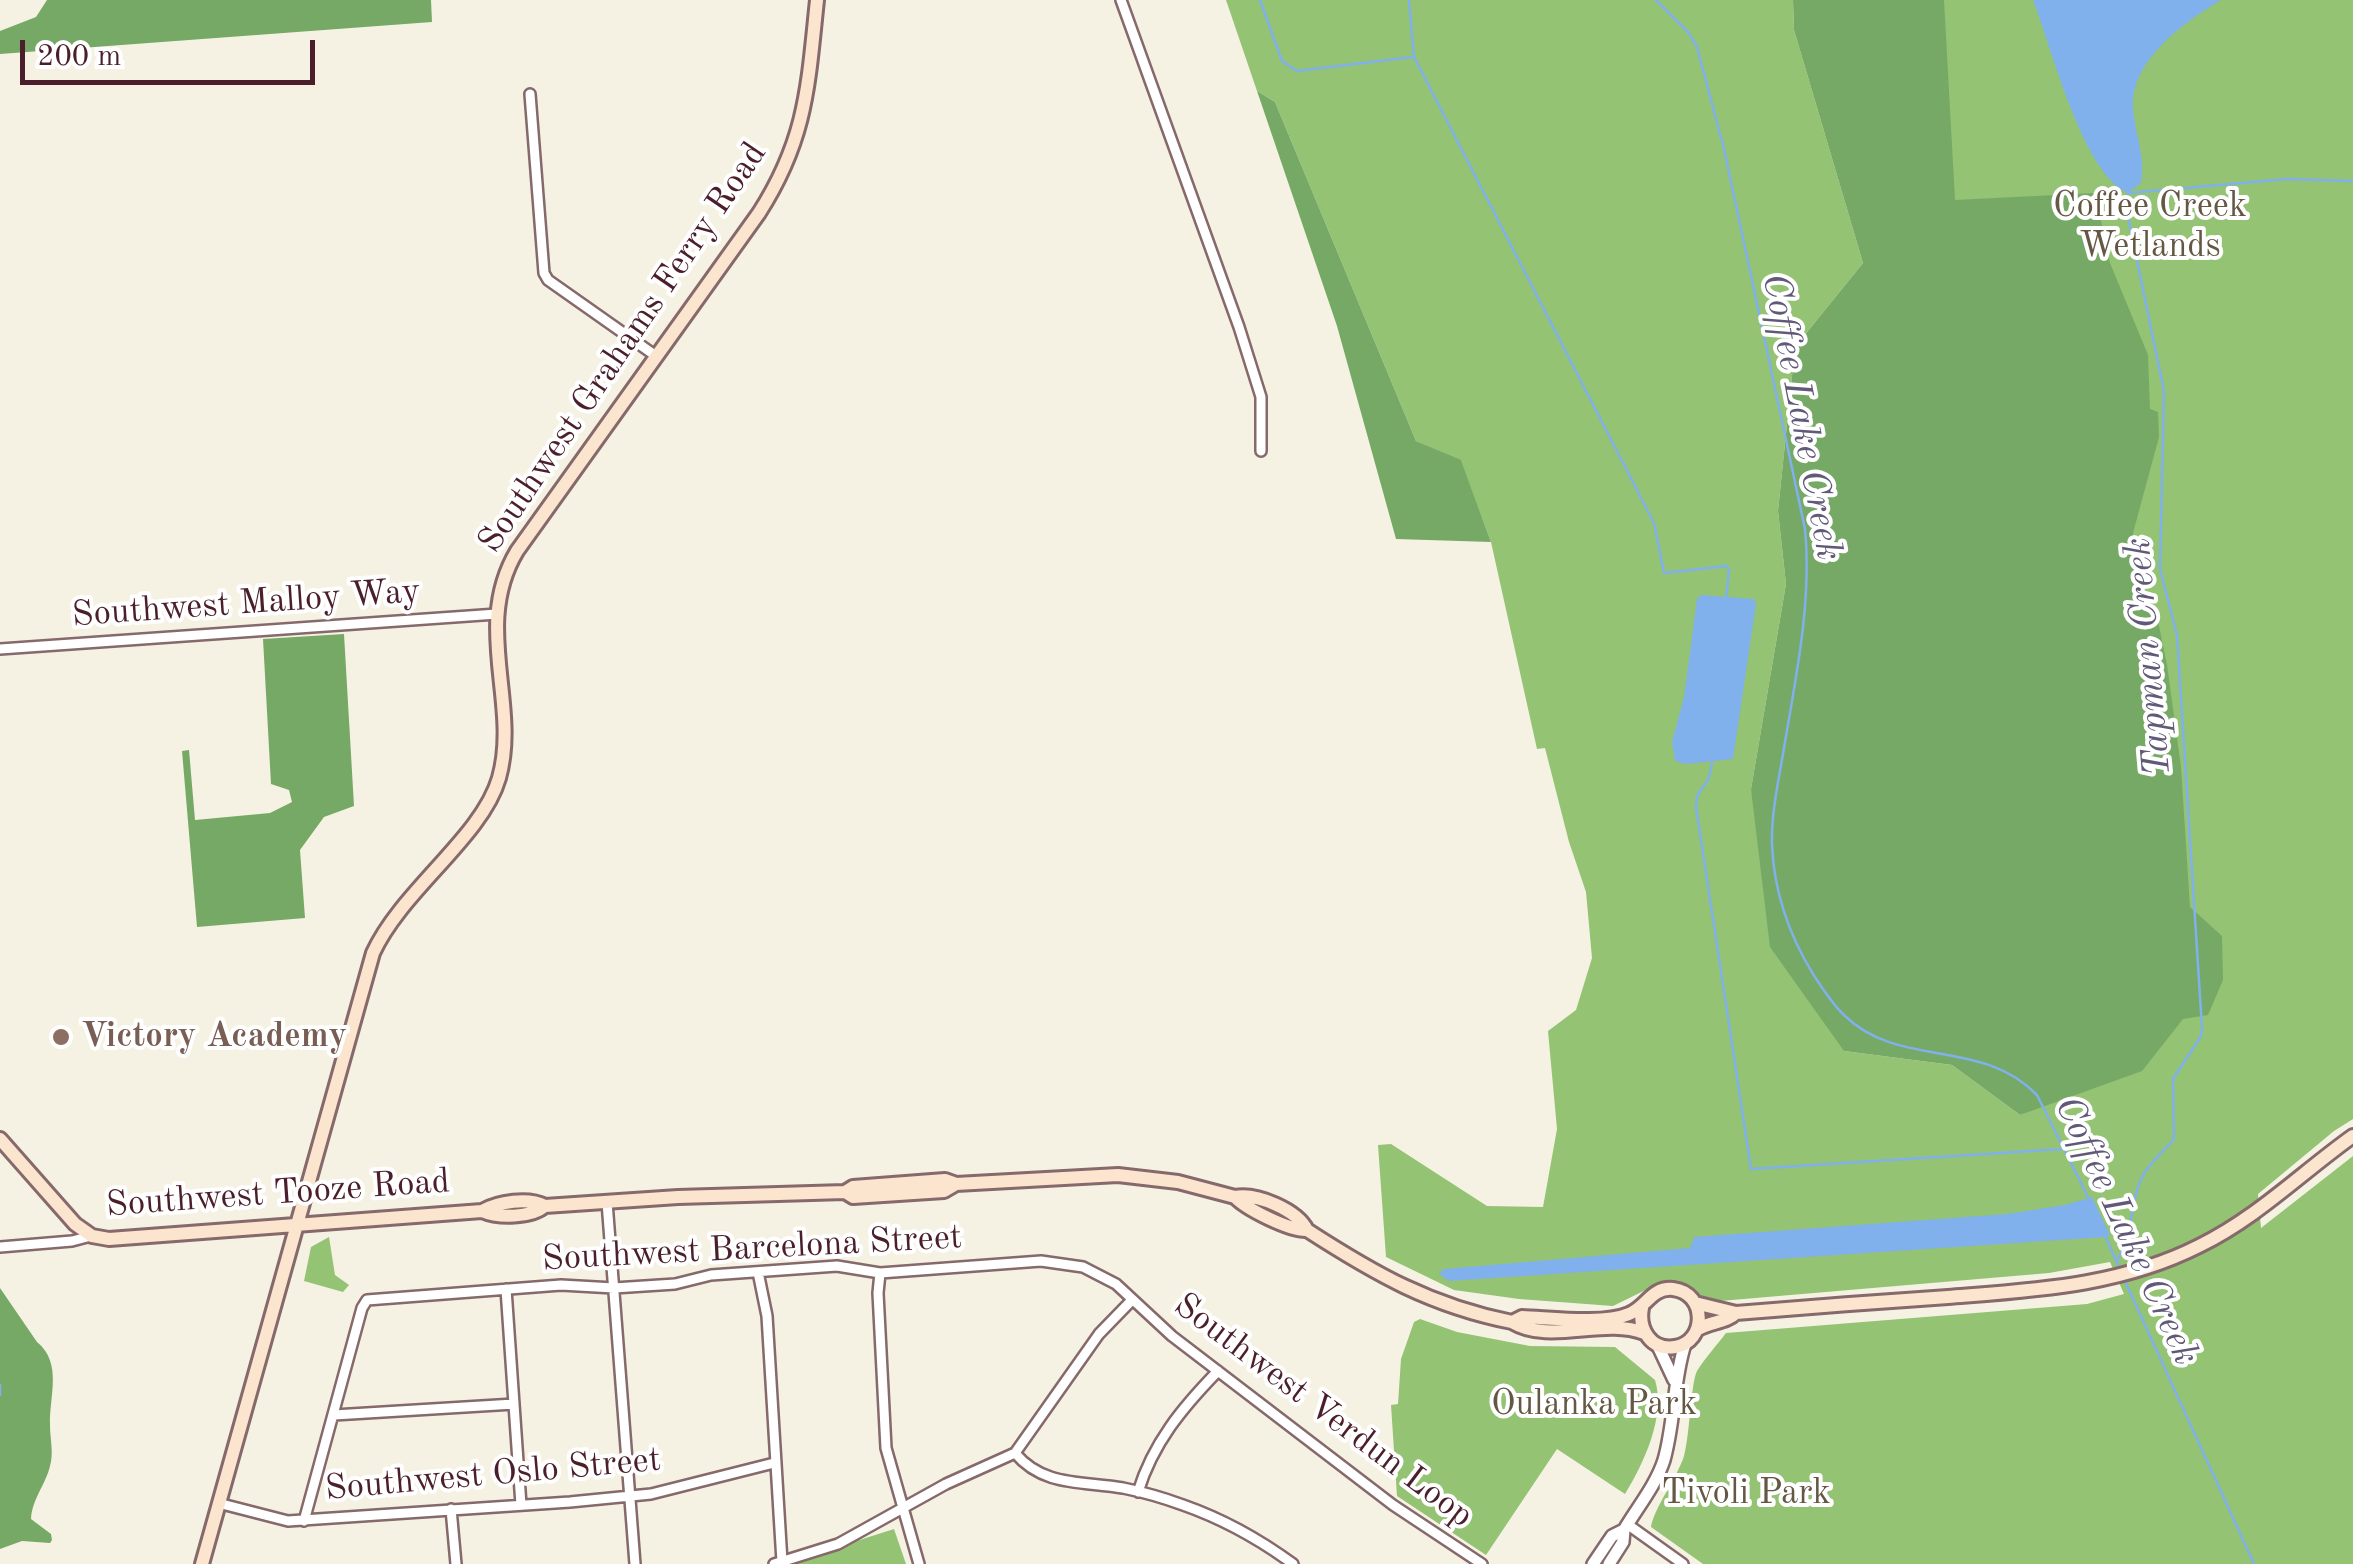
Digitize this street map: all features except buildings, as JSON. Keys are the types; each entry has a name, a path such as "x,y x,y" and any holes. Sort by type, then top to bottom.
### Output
{"main road":[{"name":"Southwest Grahams Ferry Road","path":"202,1564 373,953 400,908 480,816 499,778 503,745 497,614 500,586 513,557 759,213 786,169 802,117 817,0"},
{"path":"1512,1322 1522,1316 1622,1317 1642,1308 1653,1294 1670,1289 1686,1294 1696,1303 1736,1313 2079,1285 2131,1273 2185,1253 2232,1228 2273,1202 2353,1136"},
{"name":"Southwest Tooze Road","path":"0,1139 74,1224 92,1236 126,1239 482,1211 493,1205 536,1202 545,1206 845,1192 853,1187 944,1180 956,1184 1118,1175 1178,1182 1235,1197 1246,1195 1283,1210 1368,1270 1410,1292 1477,1314 1521,1328 1623,1327 1644,1334"},
{"path":"1696,1303 1698,1329"},
{"path":"1642,1308 1644,1334 1658,1346 1670,1348 1685,1344 1712,1321 1736,1313"}],"street":[{"path":"1121,0 1240,327 1260,397 1261,450"},
{"path":"530,94 544,272 548,280 656,356"},
{"name":"Southwest Malloy Way","path":"0,650 497,614"},
{"path":"607,1202 636,1564"},
{"path":"0,1247 92,1236"},
{"name":"Southwest Barcelona Street","path":"334,1415 364,1303 380,1298 561,1285 614,1288 675,1284 711,1276 837,1266 880,1273 1058,1262 1103,1274 1132,1300"},
{"path":"758,1272 766,1316 778,1563 838,1544 957,1478 1015,1454 1099,1334 1132,1300"},
{"path":"880,1273 886,1448 919,1564"},
{"path":"506,1289 521,1505"},
{"name":"Southwest Verdun Loop","path":"1132,1300 1172,1336 1393,1505 1482,1564"},
{"path":"1674,1380 1679,1374 1685,1344"},
{"path":"1608,1564 1663,1462 1672,1418 1674,1380 1658,1346"},
{"path":"1138,1492 1156,1446 1188,1402 1218,1371"},
{"path":"304,1520 334,1415 514,1404"},
{"path":"1015,1454 1034,1472 1049,1478 1138,1492 1219,1520 1293,1564"},
{"name":"Southwest Oslo Street","path":"218,1503 276,1520 304,1520 630,1498 774,1464"},
{"path":"452,1509 456,1564"},
{"path":"1594,1564 1612,1536 1626,1527"},
{"path":"1626,1527 1683,1564"}],"green space":[{"path":"47,0 431,0 432,22 0,54 0,31 36,17"},
{"path":"1226,0 1793,0 1794,30 1863,263 1795,347 1778,511 1786,584 1751,789 1844,1051 1952,1065 2020,1115 2039,1107 1932,0 2353,0 2353,1119 2258,1194 2261,1228 2353,1156 2353,1564 1703,1564 1651,1527 1684,1456 1697,1371 1726,1333 2087,1304 2124,1294 2110,1262 2049,1273 1720,1301 1704,1299 1678,1282 1662,1282 1613,1306 1454,1290 1386,1257 1378,1145 1391,1144 1487,1206 1543,1207 1557,1129 1548,1031 1576,1010 1592,958 1586,892 1545,748 1537,749 1491,542 1461,461 1416,441 1275,102 1257,91"},
{"path":"1793,0 1944,0 1955,200 2095,193 2110,263 2148,355 2150,409 2158,412 2159,437 2133,533 2140,583 2156,611 2167,665 2181,767 2190,907 2222,936 2223,980 2208,1015 2183,1019 2142,1071 2020,1115 1952,1065 1844,1051 1770,947 1751,789 1786,584 1778,511 1795,347 1863,263 1794,30"},
{"path":"1257,91 1275,102 1416,441 1461,460 1491,542 1396,539 1337,326"},
{"path":"344,634 354,806 324,817 300,850 305,918 197,927 182,751 189,750 195,820 270,813 292,802 289,790 271,784 263,639"},
{"path":"329,1237 335,1275 349,1285 343,1292 304,1281 311,1247"},
{"path":"0,1288 45,1350 53,1381 51,1461 31,1519 51,1534 52,1540 22,1541 0,1549"},
{"name":"Oulanka Park","path":"1420,1319 1457,1332 1530,1346 1615,1347 1655,1380 1655,1424 1646,1454 1625,1494 1557,1449 1486,1555 1397,1496 1391,1405 1398,1404 1401,1359 1414,1322"},
{"path":"894,1529 906,1564 784,1564"}],"water":[{"path":"2033,0 2221,0 2177,30 2142,72 2133,105 2142,163 2141,183 2128,193 2097,162 2083,136"},
{"path":"1701,595 1754,599 1756,604 1733,759 1686,764 1675,761 1672,742 1684,697 1697,599"},
{"path":"2092,1197 2110,1235 2106,1237 1449,1281 1439,1274 1444,1269 1690,1248 1694,1237 2007,1214"}],"waterway":[{"path":"1260,0 1282,61 1297,71 1412,57"},
{"path":"1409,0 1414,57 1654,523 1664,573 1726,566 1726,601"},
{"name":"Coffee Lake Creek","path":"1656,0 1688,32 1697,47 1724,149 1805,529 1802,639 1772,833 1776,879 1790,928 1828,996 1845,1016 1867,1032 1890,1043 1991,1066 2015,1077 2037,1095 2089,1199"},
{"name":"Tapman Creek","path":"2117,1260 2126,1243 2142,1178 2174,1139 2173,1079 2201,1036 2202,1028 2177,635 2160,569 2164,391 2128,217 2128,193 2287,179 2353,181"},
{"path":"1713,758 1696,807 1751,1169 2063,1149"},
{"name":"Coffee Lake Creek","path":"2106,1238 2119,1267"},
{"name":"Coffee Lake Creek","path":"2124,1279 2254,1564"},
{"path":"0,1385 0,1395"}],"place":[{"name":"Victory Academy","path":"61,1037"}],"park label":[{"name":"Coffee Creek Wetlands","path":"2150,227"},
{"name":"Tivoli Park","path":"1746,1494"}]}
